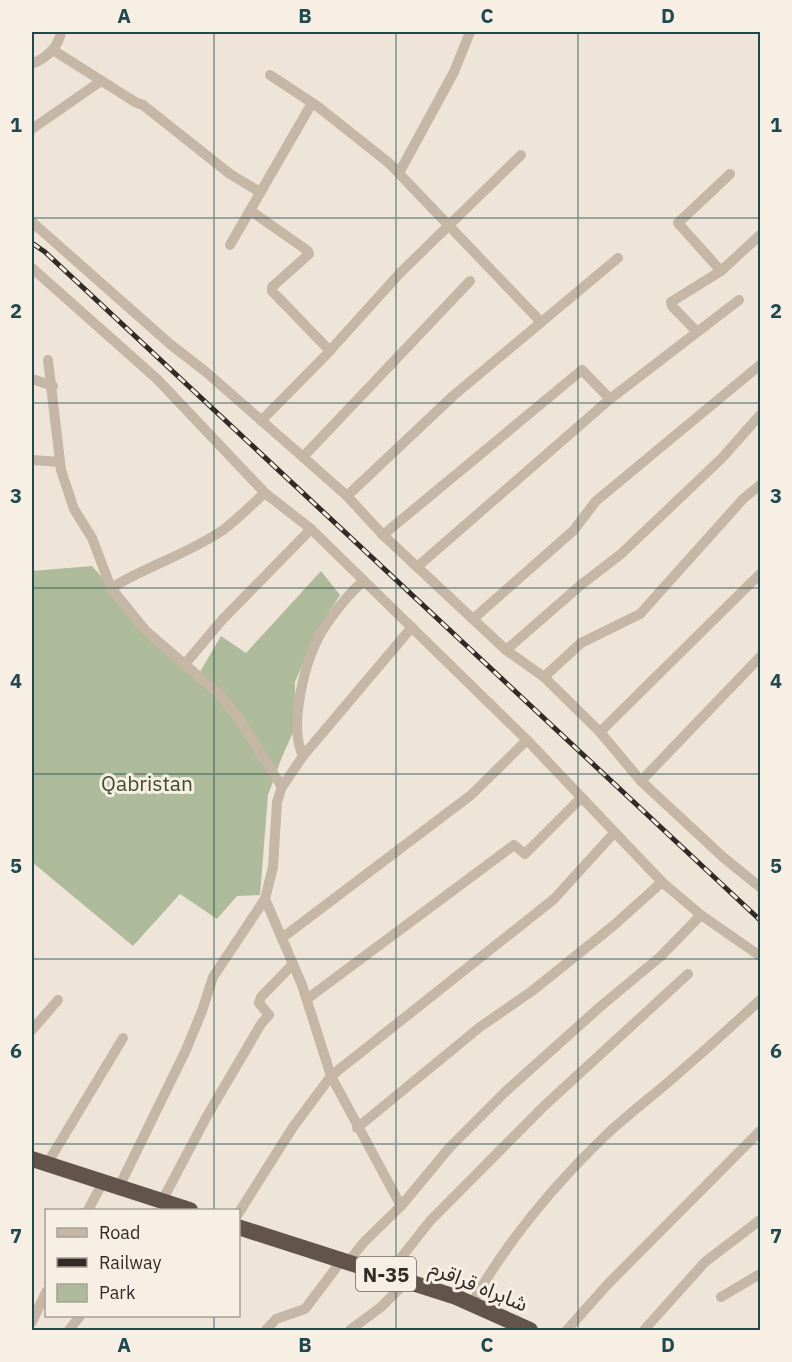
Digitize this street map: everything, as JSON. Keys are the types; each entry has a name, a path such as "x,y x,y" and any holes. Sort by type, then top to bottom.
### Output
{"highway":[{"path":"39,1162 187,1209"},
{"name":"شاہراہ قراقرم","path":"240,1228 472,1303 530,1330"}],"street":[{"path":"32,64 53,50 61,32"},
{"path":"399,172 454,72 470,32"},
{"path":"53,50 143,105 230,174 260,192"},
{"path":"270,75 312,103 399,172 541,322"},
{"path":"32,129 101,81"},
{"path":"230,245 312,103"},
{"path":"261,420 330,351 400,273 521,155"},
{"path":"721,271 678,223 730,174"},
{"path":"251,211 308,250 309,254 272,287 272,291 330,351"},
{"path":"32,222 347,496 417,567 506,650 544,677 600,732 641,781 724,858 760,887"},
{"path":"697,332 672,306 671,302 721,271 760,235"},
{"path":"347,496 453,396 618,258"},
{"path":"32,268 156,379 265,493 311,529 412,627 527,740 662,882 701,915 760,956"},
{"path":"303,457 470,281"},
{"path":"417,567 610,399 739,300"},
{"path":"48,360 53,386 61,470 74,508 93,538 111,588 145,630 219,694 237,716 282,787"},
{"path":"473,619 574,530 596,501 760,365"},
{"path":"384,535 582,370 610,399"},
{"path":"32,380 53,386"},
{"path":"506,650 582,584 621,554 722,458 760,415"},
{"path":"32,460 60,462"},
{"path":"544,677 581,643 640,614 743,499 760,484"},
{"path":"111,588 138,572 186,551 224,529 265,493"},
{"path":"185,664 222,620 311,529"},
{"path":"600,732 760,574"},
{"path":"303,756 298,745 298,714 307,668 321,633 341,602 363,581"},
{"path":"89,1209 111,1184 186,1050 213,977 265,899 273,867 277,802 282,787 303,756 412,627"},
{"path":"641,781 760,657"},
{"path":"282,938 471,795 527,740"},
{"path":"307,999 514,845 525,854 581,798"},
{"path":"240,1211 293,1127 331,1076 554,899 614,833"},
{"path":"357,1128 480,1027 532,991 614,926 662,882"},
{"path":"265,899 307,999 331,1076 401,1206"},
{"path":"266,1330 276,1319 305,1309 345,1261 401,1206 450,1147 505,1092 601,1006 660,957 701,915"},
{"path":"162,1201 207,1116 261,1024 268,1019 269,1015 259,1003 261,997 293,964"},
{"path":"388,1274 430,1221 519,1132 687,974"},
{"path":"32,1030 58,1000"},
{"path":"472,1303 519,1233 566,1176 607,1134 704,1052 760,1000"},
{"path":"39,1162 123,1038"},
{"path":"567,1330 622,1269 760,1131"},
{"path":"644,1330 705,1262 760,1220"},
{"path":"721,1297 760,1274"},
{"path":"351,1330 381,1307 407,1281"},
{"path":"32,1322 45,1294"},
{"path":"69,1330 79,1317"}],"green space":[{"name":"Qabristan","path":"92,566 135,615 197,677 221,636 246,653 321,571 340,595 315,635 295,682 295,728 268,795 260,895 237,896 217,919 180,894 133,946 32,862 32,571"}],"railway":[{"path":"32,243 45,252 760,920"}]}
